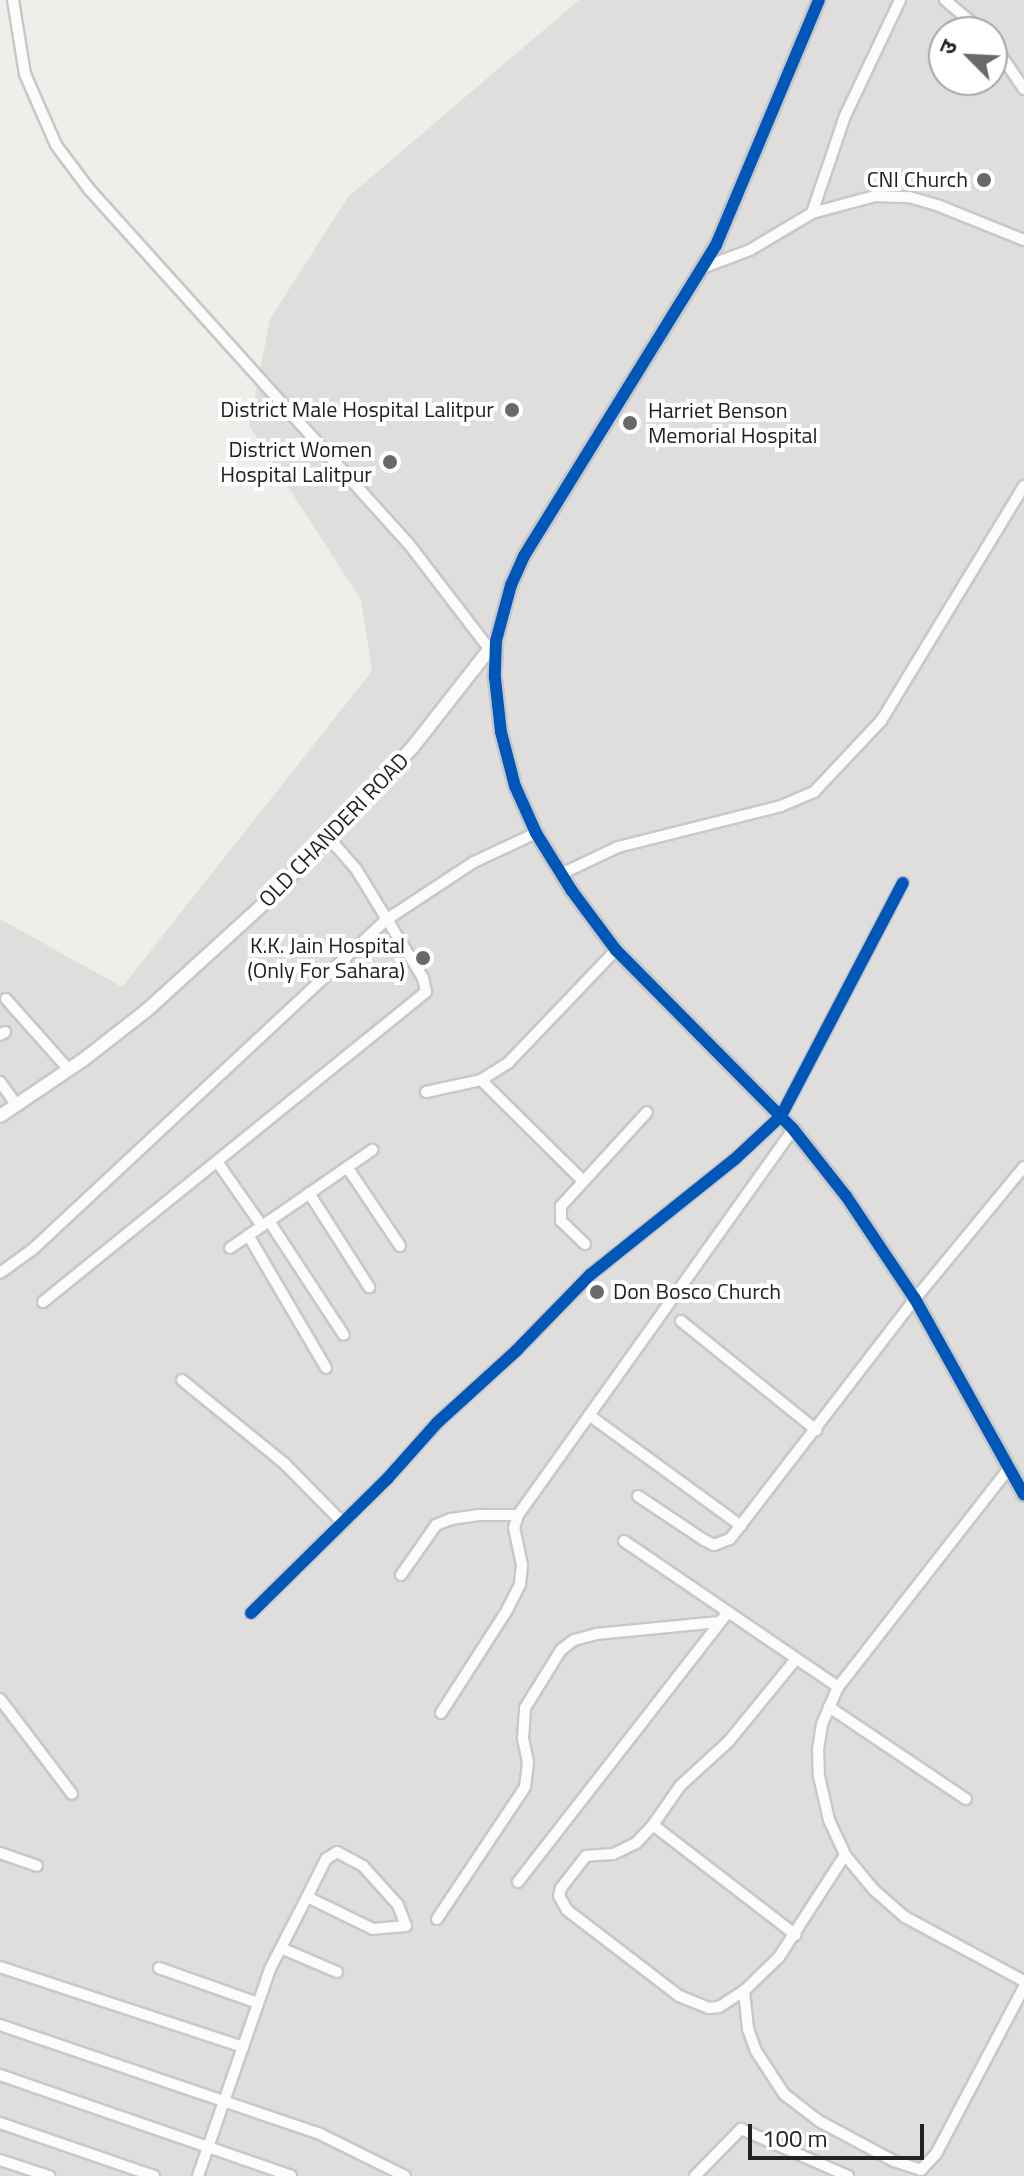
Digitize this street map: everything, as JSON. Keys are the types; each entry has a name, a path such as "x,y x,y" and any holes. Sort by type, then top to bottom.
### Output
{"street":[{"path":"13,0 25,74 56,145 89,189 408,543 493,646"},
{"path":"819,0 745,180 702,268 524,556 511,585 493,646 501,732 515,786 536,833 557,867 616,950 781,1116 846,1196 915,1299 1024,1495"},
{"path":"812,213 845,116 900,0"},
{"path":"945,0 964,16"},
{"path":"1008,66 1024,89"},
{"path":"702,268 750,250 812,213 875,196 909,197 1024,240"},
{"path":"557,867 618,847 781,806 814,792 881,721 1024,486"},
{"name":"OLD CHANDERI ROAD","path":"0,1116 69,1070 158,1001 330,839 412,748 493,646"},
{"path":"0,1273 32,1250 386,920 463,869 536,833"},
{"path":"43,1302 218,1163 342,1058 423,998 426,986 356,869 330,839"},
{"path":"251,1613 343,1523 438,1422 517,1350 590,1275 735,1159 781,1116 903,883"},
{"path":"426,1092 481,1080 508,1063 616,950"},
{"path":"6,999 69,1070"},
{"path":"481,1080 581,1179"},
{"path":"0,1082 17,1105"},
{"path":"585,1244 566,1228 558,1213 581,1179 647,1112"},
{"path":"441,1713 507,1610 520,1584 522,1565 514,1528 518,1515 793,1129"},
{"path":"230,1248 372,1150"},
{"path":"218,1163 265,1223 344,1335"},
{"path":"347,1167 400,1246"},
{"path":"638,1496 714,1545 730,1539 915,1299 1024,1167"},
{"path":"309,1193 369,1287"},
{"path":"248,1235 326,1368"},
{"path":"681,1321 816,1430"},
{"path":"182,1380 285,1464 343,1523"},
{"path":"589,1415 741,1526"},
{"path":"744,1991 748,2029 756,2051 784,2094 819,2121 894,2161 921,2170 936,2154 1024,1984 905,1917 874,1890 845,1855 829,1820 819,1776 818,1749 829,1707 838,1687 1010,1467"},
{"path":"401,1575 436,1525 466,1517 518,1515"},
{"path":"624,1541 838,1687"},
{"path":"518,1882 728,1612"},
{"path":"437,1919 525,1787 528,1762 523,1738 525,1708 561,1650 574,1640 596,1634 719,1622"},
{"path":"796,1659 760,1707 680,1786 653,1825 625,1850 592,1854 580,1860 561,1888 561,1903 689,2002 709,2008 719,2007 744,1991 779,1957 845,1855"},
{"path":"0,1699 72,1794"},
{"path":"829,1707 966,1799"},
{"path":"653,1825 796,1935"},
{"path":"0,1853 37,1866"},
{"path":"198,2176 258,2003 281,1948 326,1859 332,1854 345,1854 381,1884 398,1905 406,1926 373,1929 307,1897"},
{"path":"281,1948 337,1972"},
{"path":"0,1967 243,2047"},
{"path":"159,1968 258,2003"},
{"path":"0,2025 318,2133 405,2176"},
{"path":"0,2075 291,2176"},
{"path":"0,2123 154,2176"},
{"path":"695,2176 741,2129 848,2176"},
{"path":"0,2160 22,2172 49,2176"}],"shaded area":[{"path":"579,0 1024,0 1024,2176 0,2176 0,919 122,987 372,671 361,600 249,426 270,319 348,197"},
{"name":"Harriet Benson Memorial Hospital","path":"630,413 637,416 640,423 637,430 630,433 623,430 620,423 623,416"}],"cycle path":[{"path":"819,0 716,245 524,556 511,585 496,641 495,678 501,732 515,786 536,833 572,891 616,950 793,1129 846,1196 915,1299 1024,1495"},
{"path":"251,1613 387,1479 438,1422 517,1350 590,1275 735,1159 781,1116 903,883"}],"place":[{"name":"CNI Church","path":"984,180"},
{"name":"District Male Hospital Lalitpur","path":"512,410"},
{"name":"Harriet Benson Memorial Hospital","path":"630,423"},
{"name":"District Women Hospital Lalitpur","path":"390,462"},
{"name":"K.K. Jain Hospital (Only For Sahara)","path":"423,958"},
{"name":"Don Bosco Church","path":"597,1292"}]}
